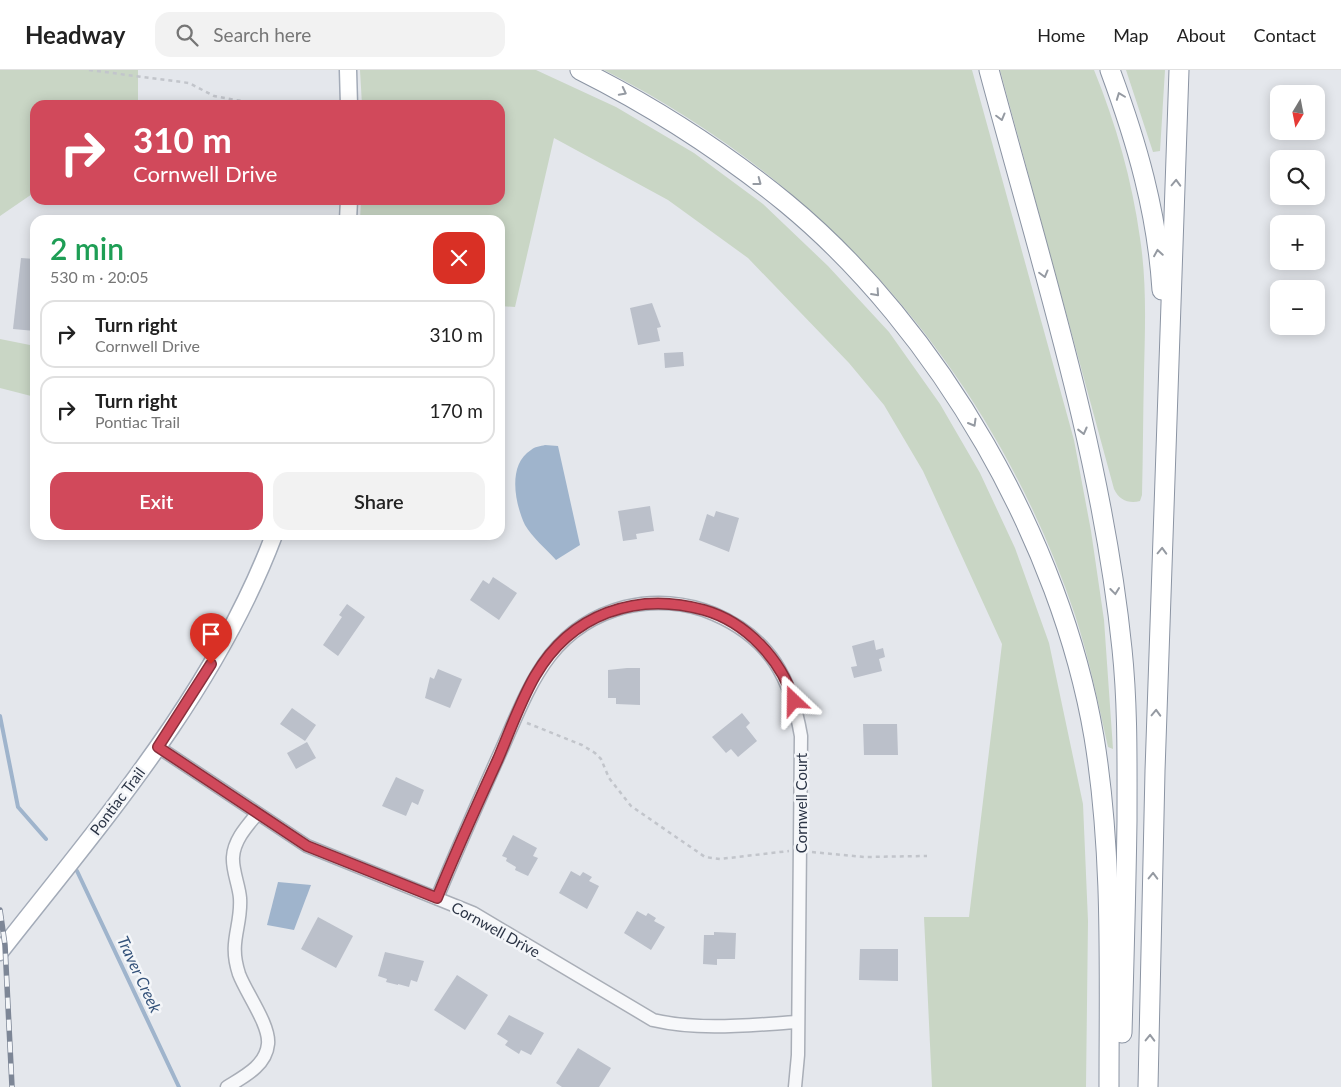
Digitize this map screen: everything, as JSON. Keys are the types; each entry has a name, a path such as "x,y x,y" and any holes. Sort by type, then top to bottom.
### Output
{"highway":[{"path":"580,70 632,96 701,139 788,204 850,264 892,310 938,370 971,420 1011,492 1057,600 1080,676 1093,735 1104,815 1109,902 1109,1087"},
{"path":"988,70 1061,340 1098,492 1112,569 1122,651 1127,753 1120,1087"},
{"path":"1110,70 1132,128 1148,184 1161,269 1168,371"},
{"path":"1148,1087 1154,772 1179,70"}],"main road":[{"path":"348,70 349,100"},
{"name":"Pontiac Trail","path":"0,952 158,747 196,691 226,638 272,540"}],"street":[{"name":"Cornwell Court","path":"437,898 534,677 563,639 594,618 632,606 656,603 690,607 723,618 742,628 768,652 790,689 801,736 798,1022 795,1087"},
{"name":"Cornwell Drive","path":"158,747 307,846 473,913 653,1020 674,1025 695,1026 798,1022"},
{"path":"227,1087 251,1072 264,1058 268,1044 267,1033 239,974 233,950 240,899 233,857 242,834 257,814"}],"path":[{"path":"89,70 188,83 214,96 236,100"},
{"path":"516,718 582,744 595,753 601,759 609,778 631,806 705,857 720,859 775,851 800,851 864,858 927,856"}],"green space":[{"path":"0,70 138,70 138,100 30,100 30,195 0,216"},
{"path":"360,70 536,70 616,107 694,153 763,204 828,266 889,332 940,404 980,473 1015,548 1049,643 1083,804 1088,921 1086,1087 932,1087 924,917 969,917 1002,644 923,471 884,405 849,363 748,258 668,200 554,138 515,307 505,306 505,215 360,215 361,205 505,205 505,100 362,100"},
{"path":"604,70 972,70 1074,440 1091,531 1104,620 1113,749 1108,747 1089,664 1075,615 1041,527 999,445 950,367 894,296 831,230 762,170 686,117"},
{"path":"1000,70 1094,70 1116,132 1133,195 1144,272 1145,340 1142,495 1140,501 1132,502 1125,500 1114,489"},
{"path":"1126,70 1165,70 1160,151 1153,152"},
{"path":"0,339 30,345 30,396 0,388"}],"water":[{"path":"545,445 558,446 580,545 556,560 525,525 516,496 516,475 523,457 532,449"},
{"path":"278,882 311,885 294,930 267,925"}],"building":[{"path":"21,258 30,259 30,331 13,329"},
{"path":"652,303 661,327 657,328 660,341 638,345 630,308"},
{"path":"683,352 684,366 665,368 664,353"},
{"path":"650,506 654,531 636,534 637,539 623,541 618,511"},
{"path":"716,511 739,518 729,552 699,540 707,514 714,517"},
{"path":"493,577 517,593 499,620 470,600 483,580 489,584"},
{"path":"347,604 365,617 338,656 323,645 342,617 339,615"},
{"path":"874,640 876,650 883,648 885,657 879,659 882,671 854,678 851,667 857,666 852,646"},
{"path":"640,668 640,705 616,704 616,698 608,698 608,670"},
{"path":"438,669 462,679 450,708 425,698 430,677 434,679"},
{"path":"292,708 316,725 305,741 280,724"},
{"path":"742,713 750,723 746,727 757,741 738,757 731,749 726,753 712,737"},
{"path":"863,724 897,724 898,755 864,755"},
{"path":"307,742 316,758 296,769 287,753"},
{"path":"396,777 424,790 418,805 412,802 406,816 382,806"},
{"path":"513,835 537,848 533,856 538,858 528,876 515,870 516,867 506,861 507,858 502,856"},
{"path":"571,871 580,876 583,872 592,877 589,881 599,886 587,909 559,893"},
{"path":"637,911 646,916 648,913 656,918 654,921 665,927 651,950 624,933"},
{"path":"318,917 353,936 336,968 301,949"},
{"path":"714,932 736,933 735,959 717,959 717,965 703,964 704,935 714,935"},
{"path":"860,949 898,949 898,981 859,980"},
{"path":"385,952 424,961 417,982 411,980 409,987 386,982 387,979 378,976"},
{"path":"457,975 488,995 465,1030 434,1010"},
{"path":"509,1015 544,1033 531,1055 521,1050 519,1054 505,1045 508,1041 497,1034"},
{"path":"578,1048 611,1068 599,1087 562,1087 556,1083"}],"waterway":[{"name":"Traver Creek","path":"0,716 18,807 46,839"},
{"name":"Traver Creek","path":"77,871 179,1087"}],"railway":[{"path":"0,910 5,945 12,1087"}],"route":[{"path":"211,664 196,691 158,747 307,846 437,898 534,677 563,639 594,618 619,609 646,603 672,603 707,611 742,628 768,652 780,670 794,701"}]}
